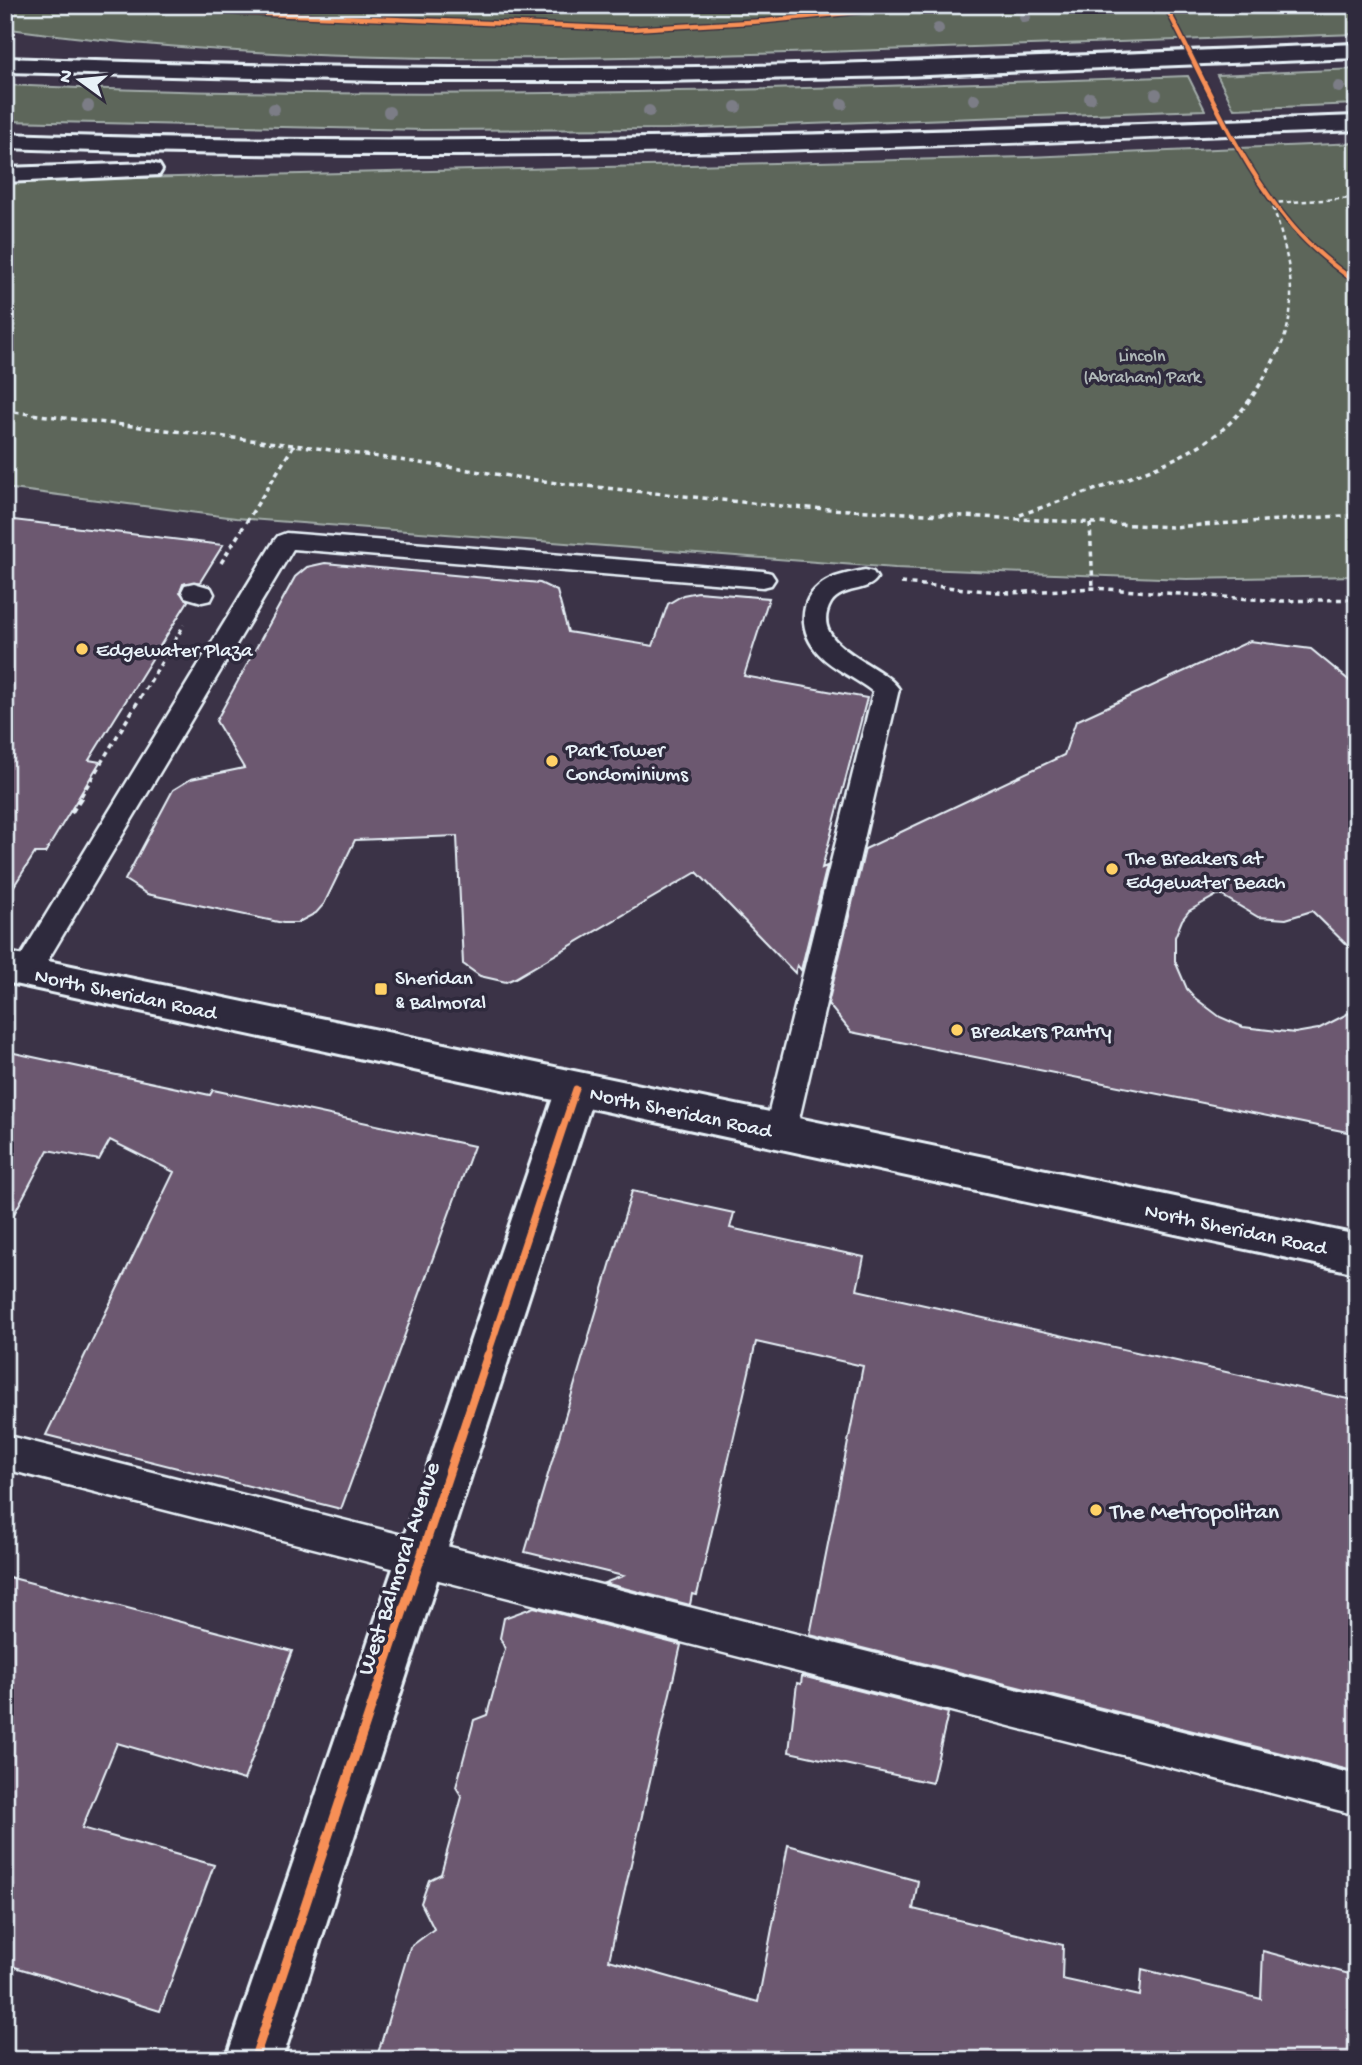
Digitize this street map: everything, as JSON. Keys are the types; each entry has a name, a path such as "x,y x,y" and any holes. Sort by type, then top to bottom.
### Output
{"main road":[{"path":"45,44 82,48 198,73"},
{"path":"5,65 198,73 755,73 1357,51"},
{"path":"5,141 248,149 614,147 1357,123"},
{"path":"5,175 150,170 248,149"},
{"name":"North Sheridan Road","path":"16,970 1357,1254"},
{"name":"West Balmoral Avenue","path":"254,2060 576,1088"}],"lane":[{"path":"16,970 286,541 763,579"},
{"path":"780,1132 886,689 874,678 831,651 814,624 825,592 845,582 865,579"},
{"path":"5,1452 1357,1795"}],"path":[{"path":"1265,192 1288,222"},
{"path":"1272,204 1357,198"},
{"path":"1016,517 1170,460 1223,429 1258,390 1282,345 1293,300 1285,246 1272,204"},
{"path":"5,411 294,445 557,483 763,504 1171,527 1357,515"},
{"path":"68,818 198,592 294,445"},
{"path":"1090,523 1093,589"},
{"path":"865,579 997,593 1093,589 1281,601 1357,599"}],"green space":[{"path":"5,5 1357,5 1357,34 720,55 415,58 213,49 10,29 5,28"},
{"path":"1357,69 1357,104 1234,109 1217,75"},
{"path":"1188,76 1205,110 671,129 424,130 5,121 5,85 449,94 745,90"},
{"name":"Lincoln (Abraham) Park","path":"1357,143 1357,576 1187,579 895,568 236,518 5,488 5,181 1028,157"}],"building":[{"name":"Edgewater Plaza","path":"5,519 223,545 200,582 183,584 180,592 188,601 89,760 100,762 45,853 35,853 5,900"},
{"name":"Park Tower Condominiums","path":"325,563 540,583 557,591 568,632 653,646 668,604 683,595 698,592 769,598 744,676 867,698 822,868 827,866 801,970 797,965 795,973 697,872 515,978 506,982 480,976 463,964 457,836 355,840 324,904 316,913 297,923 283,923 147,894 125,880 173,790 191,779 244,768 216,721 295,577 307,567"},
{"name":"The Breakers at Edgewater Beach","path":"1250,641 1311,649 1357,687 1357,955 1312,911 1286,919 1258,917 1219,894 1189,911 1182,920 1175,937 1175,961 1187,989 1195,998 1220,1017 1243,1027 1295,1033 1318,1029 1357,1009 1357,1134 851,1032 828,1004 865,849 1064,755 1076,721"},
{"path":"5,1051 210,1095 213,1090 474,1146 341,1509 46,1435 174,1172 110,1140 99,1160 48,1150 5,1231"},
{"name":"The Metropolitan","path":"632,1191 734,1213 730,1228 864,1257 857,1290 1357,1401 1357,1772 810,1635 863,1366 756,1342 697,1595 692,1594 690,1605 604,1583 623,1576 525,1552"},
{"path":"5,1576 292,1651 244,1780 117,1743 82,1828 214,1865 160,2011 5,1964"},
{"path":"534,1607 681,1645 609,1960 758,2002 788,1845 918,1881 913,1909 1063,1945 1062,1979 1140,1996 1142,1969 1261,1999 1263,1951 1357,1976 1357,2060 376,2060 410,1947 434,1929 421,1903 429,1880 441,1874 462,1797 456,1787 474,1720 487,1715 505,1649 500,1638 504,1618"},
{"path":"802,1676 948,1713 932,1783 789,1752 797,1683 801,1684"}],"cycle path":[{"path":"51,5 632,29 766,21 926,5"},
{"path":"1165,5 1224,120 1267,194 1293,227 1323,257 1357,283"},
{"path":"254,2060 576,1089"}],"place":[{"name":"Edgewater Plaza","path":"82,649"},
{"name":"Park Tower Condominiums","path":"552,761"},
{"name":"The Breakers at Edgewater Beach","path":"1112,869"},
{"name":"Sheridan & Balmoral","path":"381,989"},
{"name":"Breakers Pantry","path":"957,1030"},
{"name":"The Metropolitan","path":"1096,1510"}]}
